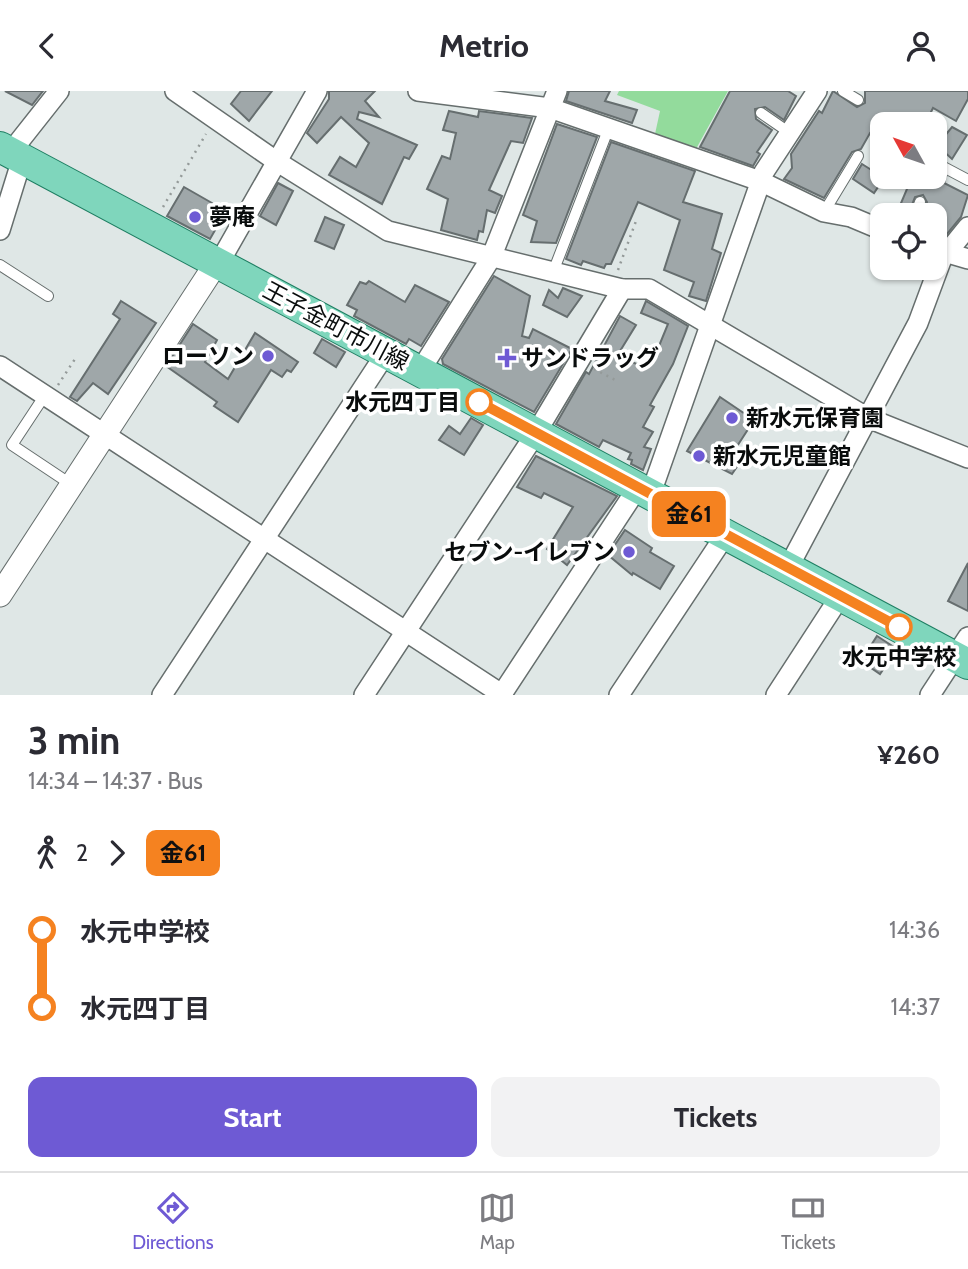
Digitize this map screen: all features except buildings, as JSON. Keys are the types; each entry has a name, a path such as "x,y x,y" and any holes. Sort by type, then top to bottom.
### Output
{"main road":[{"name":"王子金町市川線","path":"11,153 789,568 964,653"}],"street":[{"path":"0,230 11,153 59,91"},
{"path":"0,595 218,263 317,91"},
{"path":"418,91 554,100 608,130 760,181 824,212 851,217 870,225"},
{"path":"0,366 50,393 104,435 503,694 645,490 710,323 760,181 790,133 810,93"},
{"path":"186,94 214,119 388,231 617,288 649,289 868,418 968,458"},
{"path":"420,371 491,258 554,100"},
{"path":"947,247 968,227"},
{"path":"947,253 968,259"},
{"path":"789,568 918,323 933,280"},
{"path":"364,695 536,433 579,361 617,288"},
{"path":"162,695 386,353"},
{"path":"619,695 726,534"},
{"path":"776,695 841,595"},
{"path":"930,695 964,653"}],"lane":[{"path":"843,91 858,100"},
{"path":"761,113 790,133"},
{"path":"553,272 608,130"},
{"path":"824,212 858,156"},
{"path":"947,169 968,180"},
{"path":"0,265 48,296"},
{"path":"50,393 12,445 72,485"}],"path":[{"path":"149,226 157,219 214,119"},
{"path":"617,288 636,221"},
{"path":"50,393 75,359"},
{"path":"579,361 617,381"}],"green space":[{"path":"619,91 728,91 696,149 655,134 660,111 617,95"}],"bus line":[{"name":"金61","path":"479,402 899,627"}],"place":[{"name":"夢庵","path":"195,217"},
{"name":"ローソン","path":"268,356"},
{"name":"サンドラッグ","path":"507,358"},
{"name":"水元四丁目","path":"479,402"},
{"name":"新水元保育園","path":"732,418"},
{"name":"新水元児童館","path":"699,456"},
{"name":"セブン-イレブン","path":"629,552"},
{"name":"水元中学校","path":"899,627"}]}
